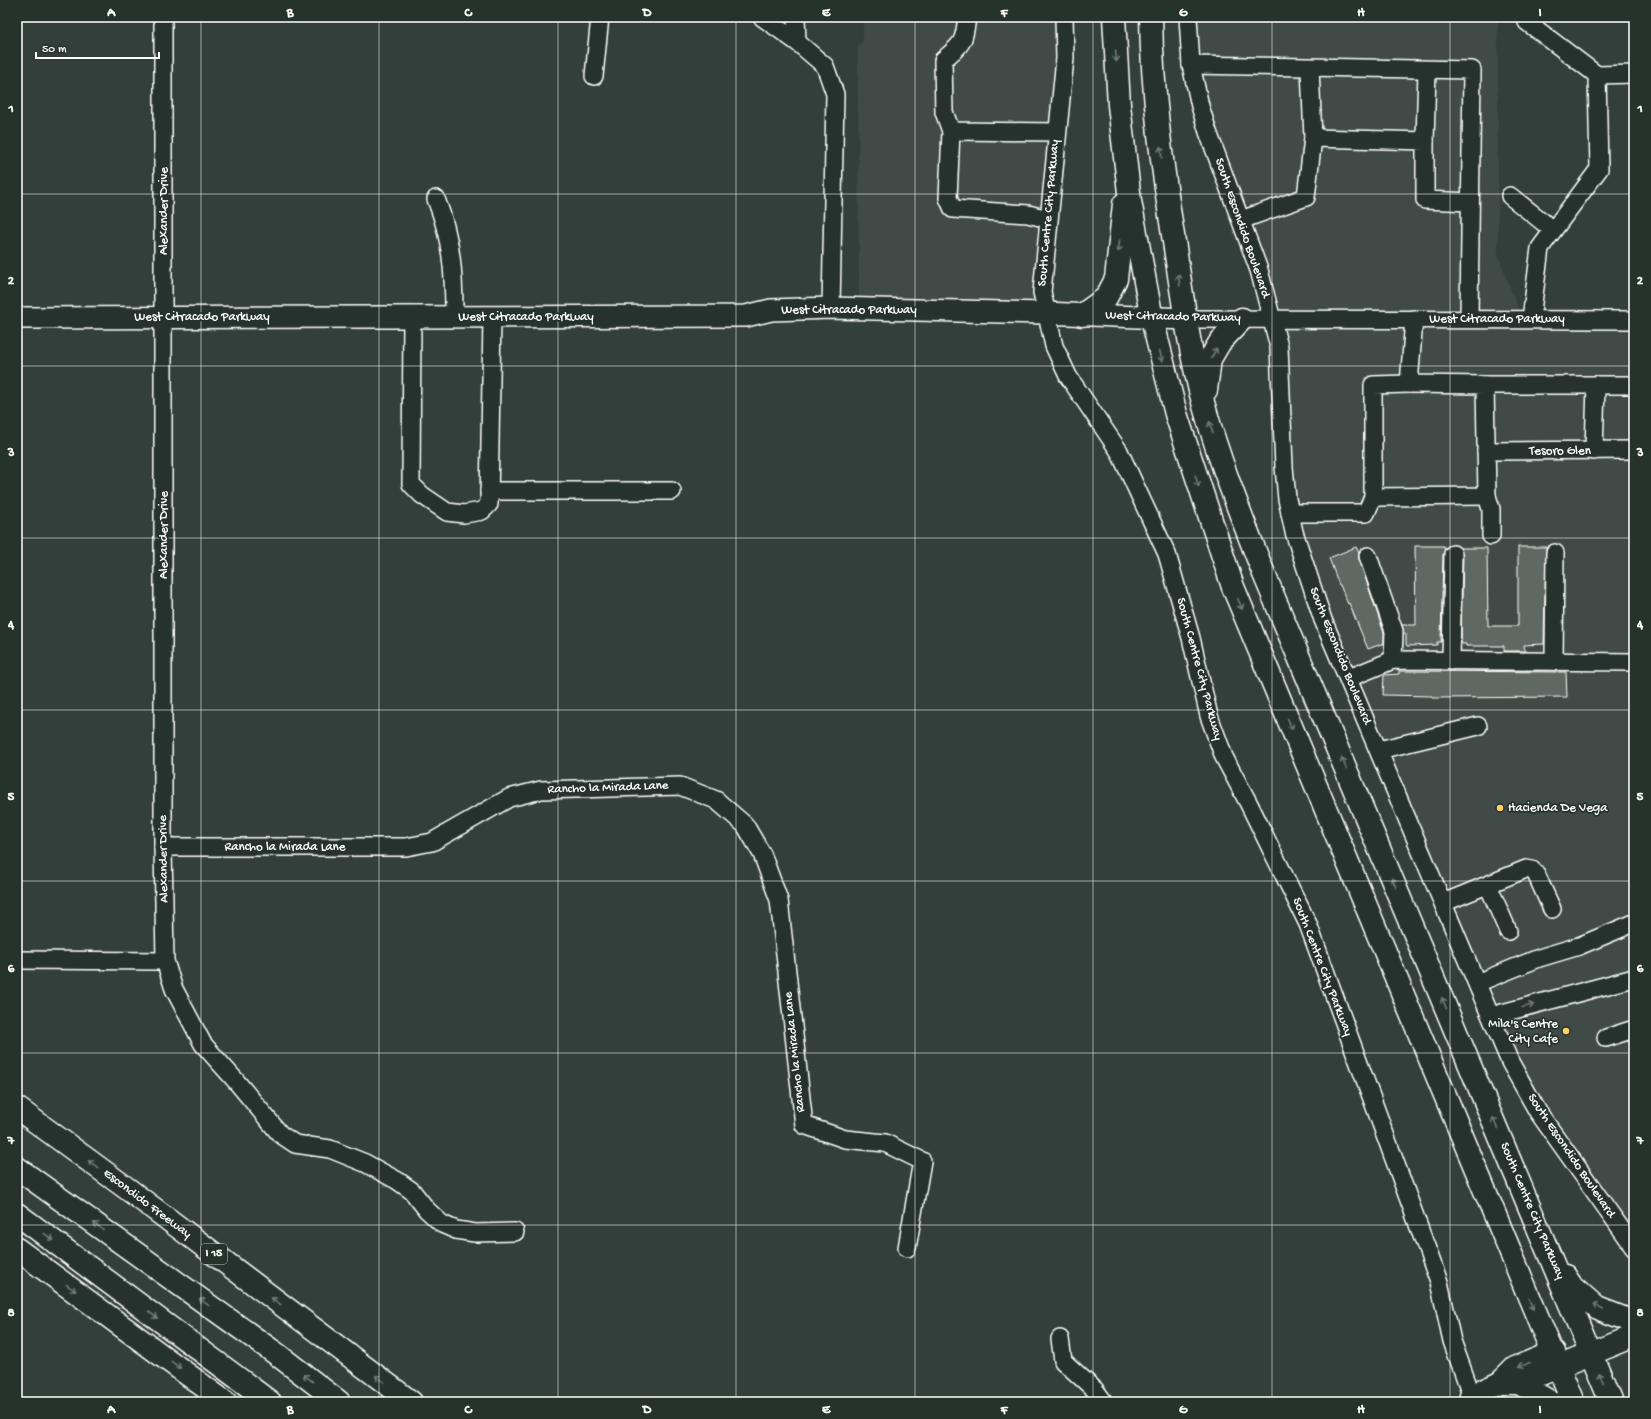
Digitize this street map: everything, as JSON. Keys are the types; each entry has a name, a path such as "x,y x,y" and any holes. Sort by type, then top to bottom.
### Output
{"highway":[{"path":"1114,17 1119,105 1128,180 1152,318 1176,414 1233,587 1573,1402"},
{"name":"South Centre City Parkway","path":"1151,17 1156,108 1185,319 1204,405 1231,489 1264,574 1611,1402"},
{"path":"1082,315 1106,298 1116,279 1128,180"},
{"path":"1204,405 1210,360 1220,342 1242,319"},
{"name":"Escondido Freeway","path":"17,1108 129,1190 411,1402"},
{"path":"17,1168 278,1355 339,1402"},
{"path":"17,1214 270,1402"},
{"path":"17,1249 225,1402"},
{"path":"1553,1261 1572,1285 1597,1308 1634,1321"},
{"path":"1472,1399 1509,1383 1515,1368 1555,1360 1588,1347 1627,1339 1634,1334"},
{"path":"1509,1383 1550,1402"}],"main road":[{"name":"West Citracado Parkway","path":"17,318 746,316 771,310 832,308 1046,313 1185,319"}],"street":[{"name":"Alexander Drive","path":"164,17 163,847 165,961 174,989 204,1044 280,1134 295,1144 330,1149 365,1163 398,1181 412,1191 427,1210 442,1224 456,1230 475,1233 515,1232"},
{"path":"594,76 600,17"},
{"path":"762,17 797,42 825,66 834,94 832,308"},
{"path":"796,17 797,42"},
{"path":"967,17 964,38 957,48 943,60 944,112 951,131 948,198 953,209 1028,214 1048,219"},
{"name":"South Centre City Parkway","path":"1064,17 1065,58 1042,292 1054,346 1068,376 1119,452 1167,554 1192,638 1209,716 1224,757 1249,804 1308,924 1439,1282 1452,1341 1472,1399"},
{"name":"South Escondido Boulevard","path":"1188,17 1191,66 1197,93 1208,132 1260,270 1279,350 1284,467 1290,513 1294,532 1309,581 1323,620 1349,678 1510,1062 1538,1112 1634,1247"},
{"path":"1527,17 1527,22 1597,75 1634,74"},
{"path":"1191,66 1472,70 1469,319"},
{"path":"1241,220 1306,197 1313,138 1310,68"},
{"path":"1427,70 1425,200 1470,202"},
{"path":"1531,319 1540,248 1599,169 1597,75"},
{"path":"951,131 1057,132"},
{"path":"1313,138 1425,141"},
{"path":"1510,196 1553,230"},
{"path":"436,199 444,219 451,245 454,278 454,316"},
{"path":"412,318 411,484 422,495 447,512 464,514 482,511 488,504 492,317"},
{"name":"West Citracado Parkway","path":"1185,319 1634,320"},
{"path":"1409,384 1414,319"},
{"path":"1290,513 1366,513 1373,497 1373,385 1634,385"},
{"path":"1485,385 1487,496 1491,509 1491,536"},
{"path":"1594,451 1596,385"},
{"name":"Tesoro Glen","path":"1486,451 1634,450"},
{"path":"489,491 672,491"},
{"path":"1373,497 1487,496"},
{"path":"1554,661 1555,553"},
{"path":"1451,661 1453,554"},
{"path":"1368,556 1394,631 1393,660"},
{"path":"1349,678 1393,660 1634,662"},
{"path":"1379,750 1478,726"},
{"name":"Rancho la Mirada Lane","path":"163,847 406,846 432,842 509,798 541,790 680,786 716,800 745,826 762,854 779,900 804,1125 845,1139 885,1143 922,1161 907,1248"},
{"path":"1443,903 1526,869 1532,870 1536,874 1552,909"},
{"path":"1488,885 1508,931"},
{"path":"1477,983 1538,958 1579,946 1634,923"},
{"path":"17,960 165,961"},
{"path":"1491,1016 1634,978"},
{"path":"1606,1038 1634,1029"},
{"path":"1060,1339 1063,1361 1095,1390 1104,1402"}],"shaded area":[{"path":"863,17 1064,17 1045,313 859,309 858,46 863,40"},
{"path":"1188,17 1498,17 1498,255 1522,319 1634,320 1634,1247 1538,1112 1294,532 1279,347 1208,132"}],"building":[{"path":"1415,546 1444,546 1444,548 1446,548 1443,554 1441,642 1437,642 1437,645 1407,646 1406,644 1406,633 1404,634 1402,625 1416,625"},
{"path":"1356,547 1384,633 1384,643 1368,649 1349,603 1348,604 1339,585 1329,558"},
{"path":"1518,547 1546,547 1544,644 1524,645 1525,651 1504,651 1504,646 1466,646 1466,644 1462,644 1463,554 1460,548 1487,548 1488,626 1518,626"},
{"path":"1399,671 1566,672 1567,697 1432,698 1432,696 1383,695 1384,675 1399,674"}],"place":[{"name":"Hacienda De Vega","path":"1500,808"},
{"name":"Mila's Centre City Cafe","path":"1566,1031"}]}
